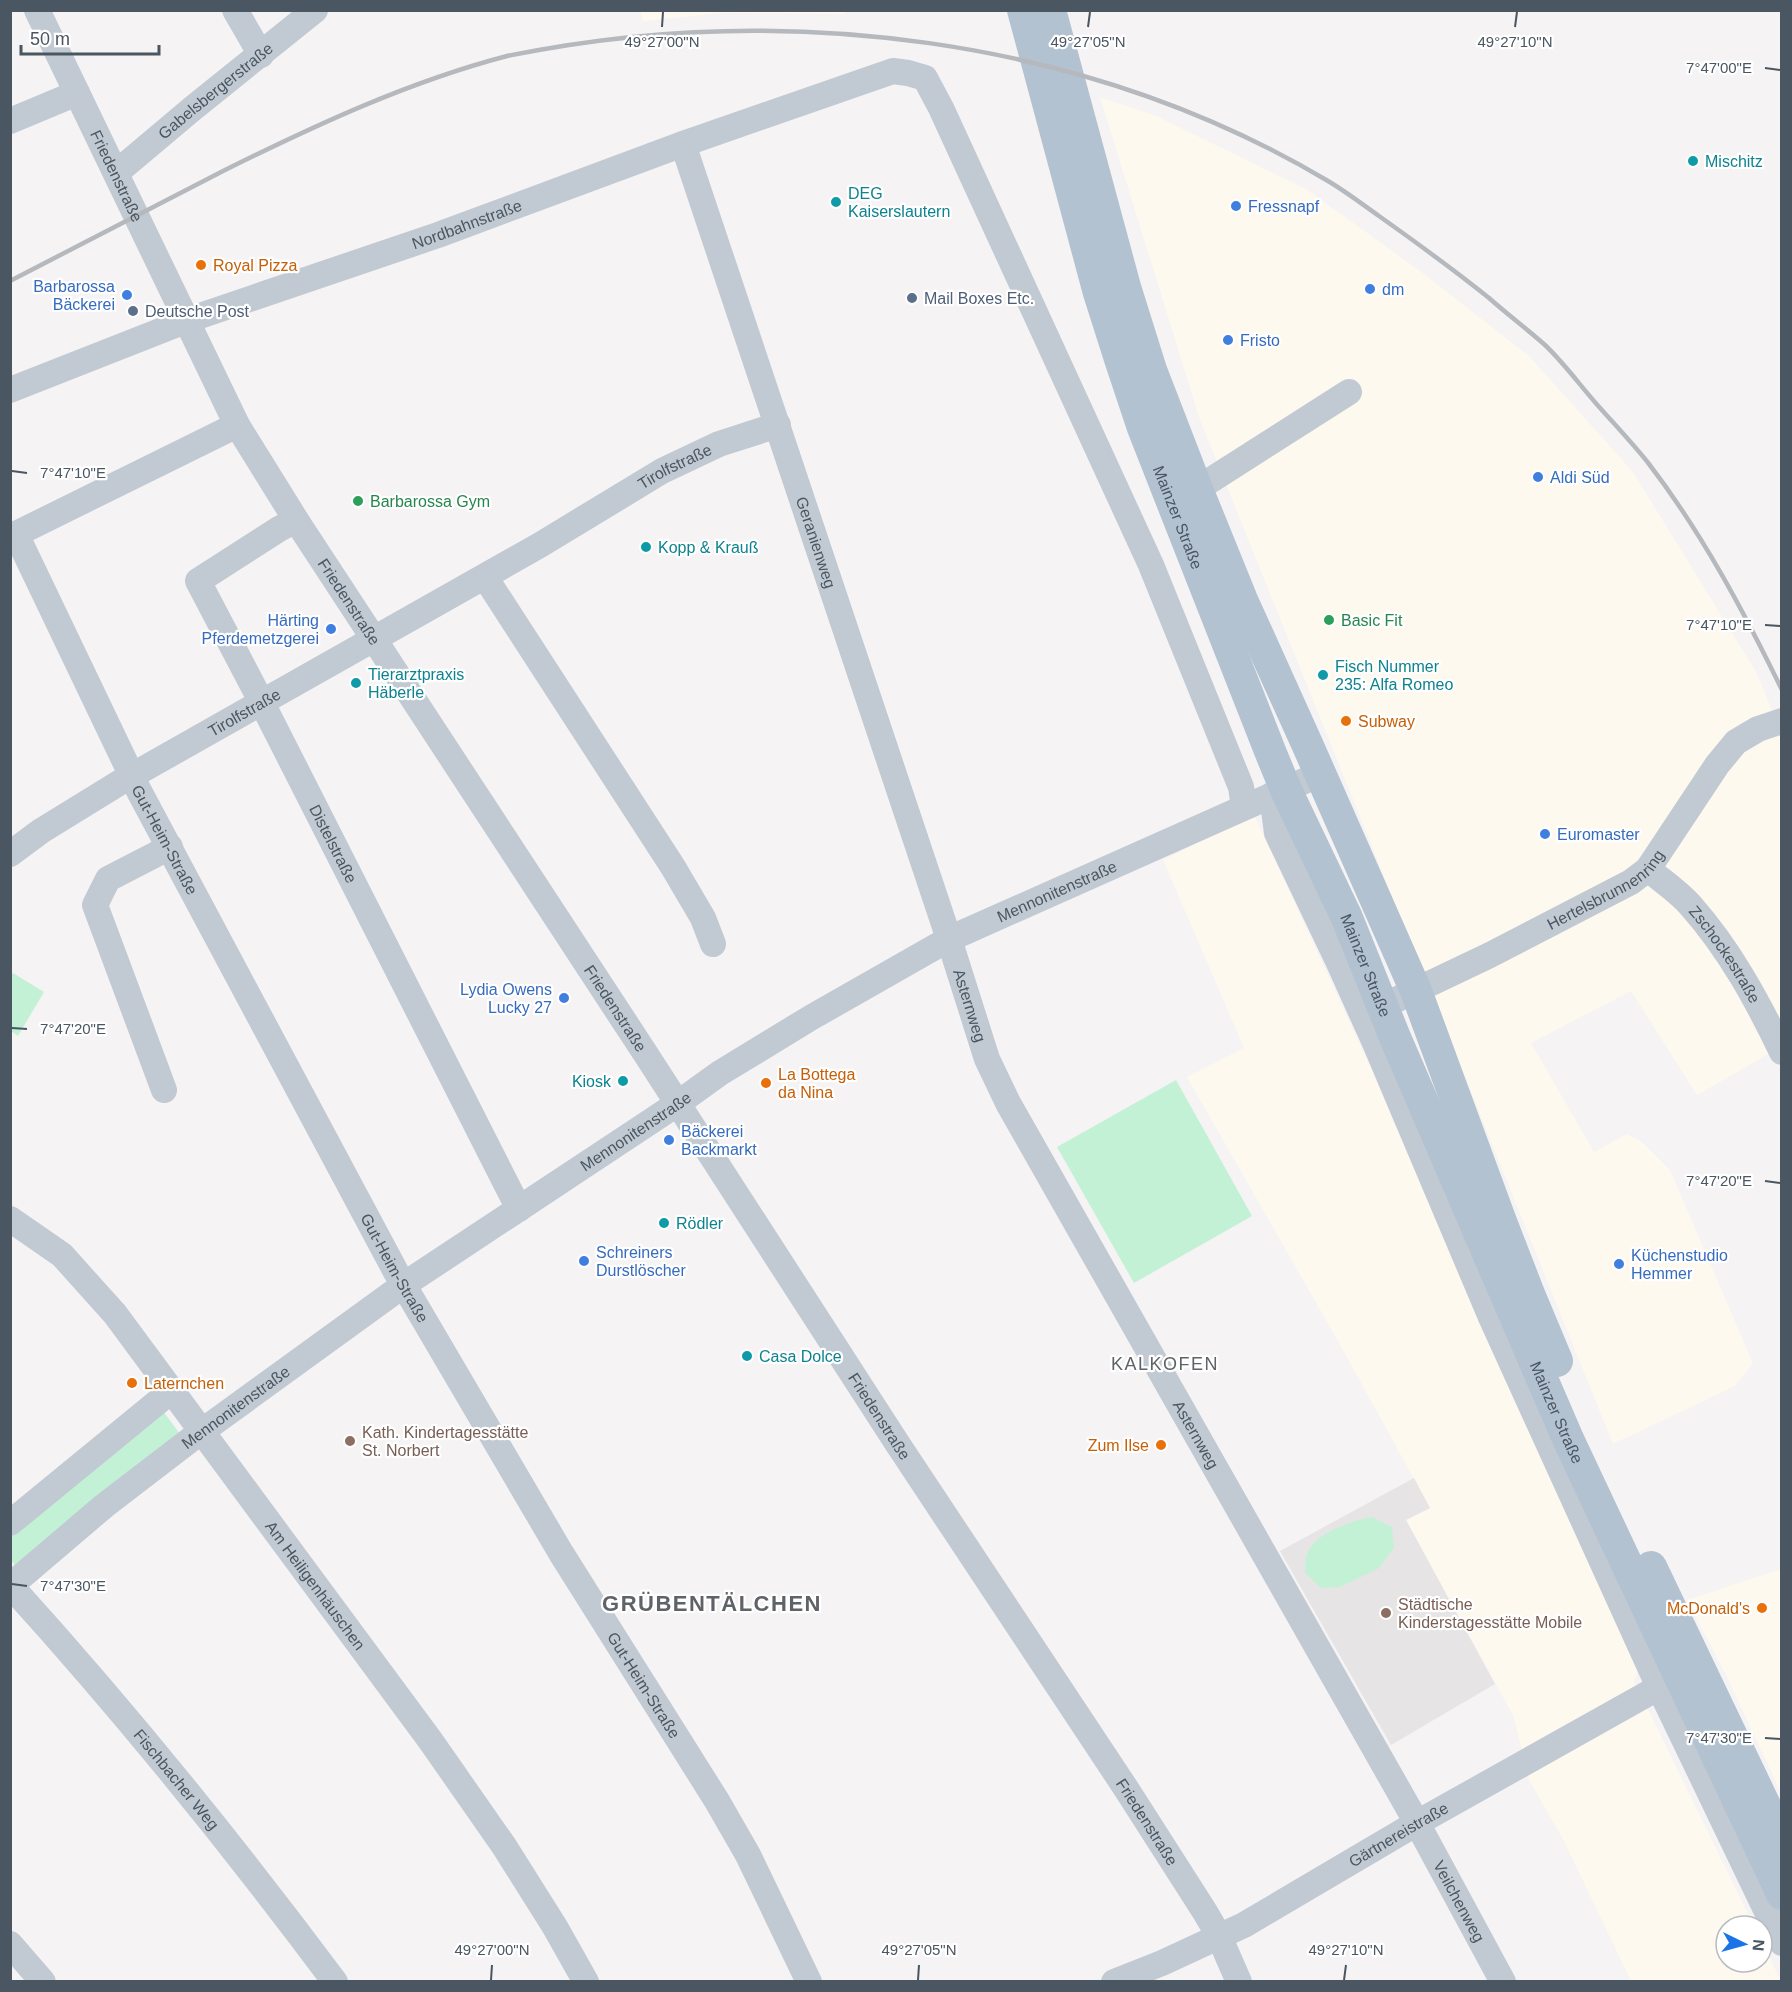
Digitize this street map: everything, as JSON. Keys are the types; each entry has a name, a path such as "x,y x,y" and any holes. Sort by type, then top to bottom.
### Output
{"main road":[{"name":"Mainzer Straße","path":"1023,10 1125,287 1151,370 1197,489 1242,600 1416,991 1529,1294 1587,1432 1782,1841"},
{"name":"Mainzer Straße","path":"1050,10 1099,293 1143,428 1279,792 1347,918 1669,1682 1782,1894"}],"street":[{"name":"Friedenstraße","path":"37,10 237,425 296,520 897,1443 1127,1790 1219,1936 1239,1982"},
{"path":"235,10 261,54"},
{"name":"Gabelsbergerstraße","path":"116,173 315,10"},
{"name":"Nordbahnstraße","path":"10,390 188,320 438,235 683,144 894,71 925,78 941,108 1151,565 1240,787 1244,807"},
{"path":"10,122 77,93"},
{"name":"Geranienweg","path":"683,144 949,939"},
{"name":"Mainzer Straße","path":"1197,489 1349,392"},
{"name":"Tirolfstraße","path":"10,854 41,831 119,783 484,577 662,471 719,444 778,424"},
{"path":"13,536 237,425"},
{"name":"Distelstraße","path":"296,520 198,581 519,1209"},
{"name":"Gut-Heim-Straße","path":"13,536 132,777 396,1272 561,1553 717,1801 752,1864 809,1982"},
{"path":"484,577 673,867 703,918 713,944"},
{"name":"Hertelsbrunnenring","path":"1383,1006 1631,882 1648,869 1717,765 1736,742 1770,725"},
{"name":"Mennonitenstraße","path":"11,1586 105,1506 201,1432 405,1284 747,1056 949,939 1320,774"},
{"name":"Mainzer Straße","path":"1279,792 1277,833 1338,961 1490,1316 1669,1682 1782,1943"},
{"path":"164,1090 95,905 108,879 170,847"},
{"name":"Zschockestraße","path":"1648,869 1689,904 1715,937 1758,1004 1782,1053"},
{"name":"Asternweg","path":"949,939 987,1059 1008,1103 1417,1823"},
{"name":"Am Heiligenhäuschen","path":"10,1219 62,1255 116,1314 504,1846 555,1927 586,1982"},
{"path":"10,1523 171,1391"},
{"name":"Fischbacher Weg","path":"11,1586 181,1784 279,1906 335,1982"},
{"name":"Gärtnereistraße","path":"1114,1982 1162,1963 1244,1925 1417,1823 1669,1682"},
{"name":"Veilchenweg","path":"1417,1823 1503,1982"},
{"path":"10,1944 43,1982"}],"shaded area":[{"path":"845,10 845,14 723,13 643,21 641,11"},
{"path":"1100,97 1154,115 1306,189 1420,271 1529,356 1633,472 1756,672 1781,732 1781,1047 1697,1095 1631,991 1531,1043 1594,1152 1627,1134 1642,1142 1670,1170 1753,1363 1735,1386 1613,1444 1200,420"},
{"path":"1254,815 1370,1066 1497,1363 1613,1615 1640,1666 1634,1681 1748,1914 1714,1914 1714,1974 1774,1974 1774,1967 1781,1981 1631,1981 1564,1841 1529,1780 1514,1717 1406,1520 1430,1508 1338,1341 1187,1077 1244,1048 1163,860"},
{"name":"Städtische Kinderstagesstätte Mobile","path":"1414,1478 1430,1508 1406,1520 1495,1684 1391,1745 1280,1551"},
{"path":"1782,1569 1781,1793 1726,1675 1687,1600"}],"green space":[{"path":"13,973 44,992 18,1036 11,1031 10,977"},
{"path":"1176,1080 1252,1216 1134,1283 1057,1147"},
{"path":"163,1411 183,1438 18,1569 11,1560 10,1536"},
{"path":"1372,1517 1392,1527 1394,1548 1379,1568 1340,1587 1321,1588 1305,1573 1309,1550 1315,1542 1333,1530"}],"railway":[{"path":"10,281 225,170 328,121 434,78 507,56 611,39 717,32 823,33 929,43 1034,63 1135,92 1234,132 1328,181 1448,266 1531,333 1560,360 1643,457 1687,517 1753,631 1782,690"}],"place":[{"name":"Mischitz","path":"1693,161"},
{"name":"DEG Kaiserslautern","path":"836,202"},
{"name":"Fressnapf","path":"1236,206"},
{"name":"Royal Pizza","path":"201,265"},
{"name":"dm","path":"1370,289"},
{"name":"Barbarossa Bäckerei","path":"127,295"},
{"name":"Mail Boxes Etc.","path":"912,298"},
{"name":"Deutsche Post","path":"133,311"},
{"name":"Fristo","path":"1228,340"},
{"name":"Aldi Süd","path":"1538,477"},
{"name":"Barbarossa Gym","path":"358,501"},
{"name":"Kopp & Krauß","path":"646,547"},
{"name":"Basic Fit","path":"1329,620"},
{"name":"Härting Pferdemetzgerei","path":"331,629"},
{"name":"Fisch Nummer 235: Alfa Romeo","path":"1323,675"},
{"name":"Tierarztpraxis Häberle","path":"356,683"},
{"name":"Subway","path":"1346,721"},
{"name":"Euromaster","path":"1545,834"},
{"name":"Lydia Owens Lucky 27","path":"564,998"},
{"name":"Kiosk","path":"623,1081"},
{"name":"La Bottega da Nina","path":"766,1083"},
{"name":"Bäckerei Backmarkt","path":"669,1140"},
{"name":"Rödler","path":"664,1223"},
{"name":"Schreiners Durstlöscher","path":"584,1261"},
{"name":"Küchenstudio Hemmer","path":"1619,1264"},
{"name":"Casa Dolce","path":"747,1356"},
{"name":"Laternchen","path":"132,1383"},
{"name":"Kath. Kindertagesstätte St. Norbert","path":"350,1441"},
{"name":"Zum Ilse","path":"1161,1445"},
{"name":"McDonald's","path":"1762,1608"},
{"name":"Städtische Kinderstagesstätte Mobile","path":"1386,1613"}],"district":[{"name":"KALKOFEN","path":"1165,1364"},
{"name":"GRÜBENTÄLCHEN","path":"712,1603"}]}
